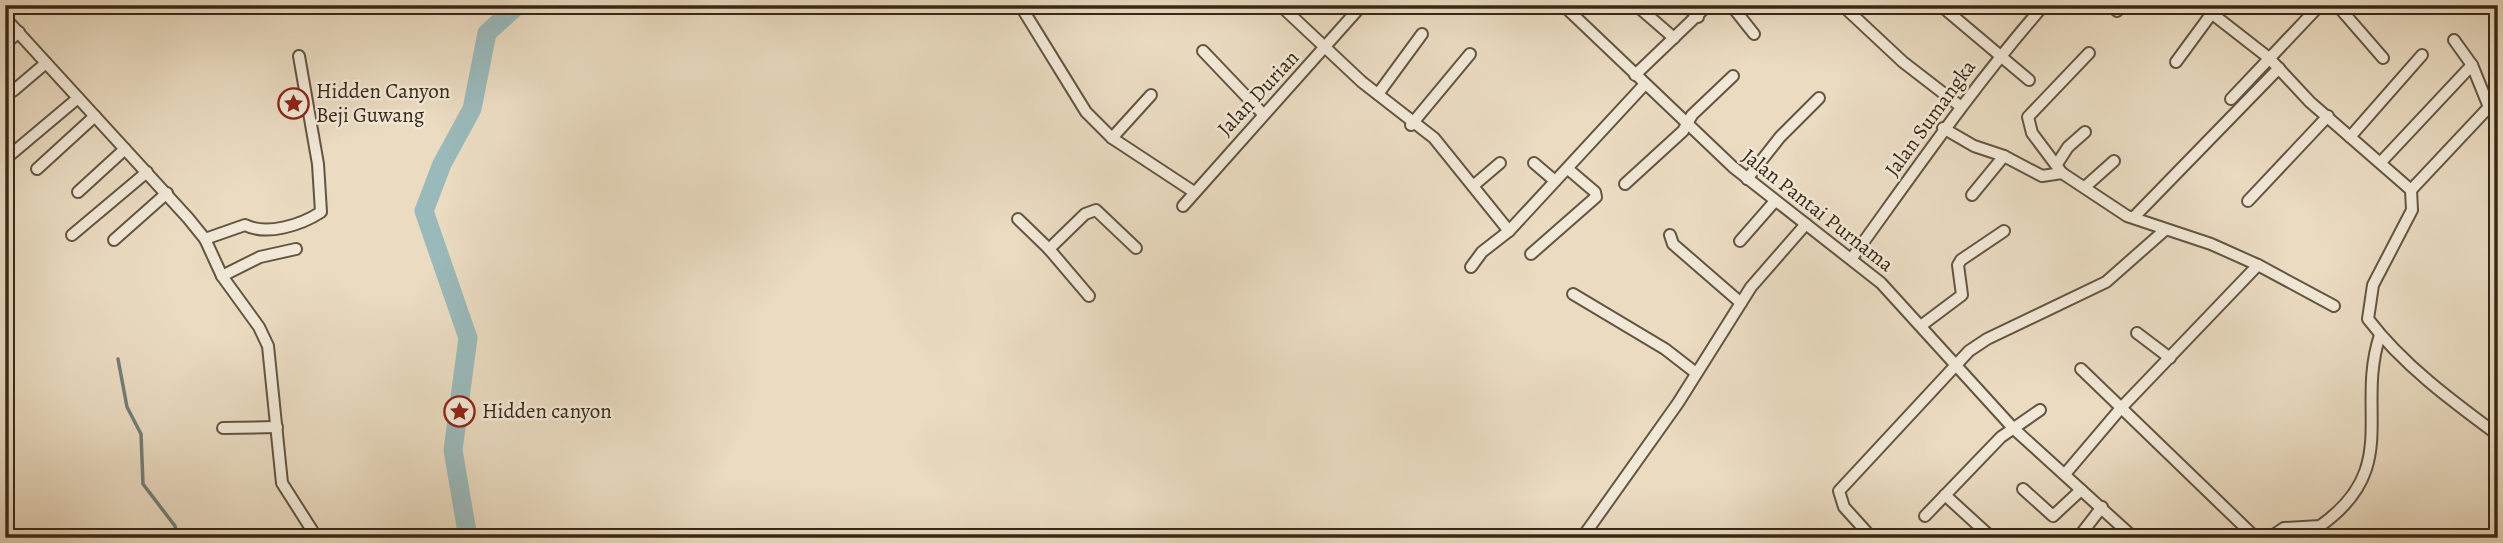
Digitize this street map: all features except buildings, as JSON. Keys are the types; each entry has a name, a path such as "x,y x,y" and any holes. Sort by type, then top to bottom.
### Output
{"street":[{"path":"1020,5 1075,97 1112,138 1194,192"},
{"path":"1280,5 1378,94 1444,149 1509,231"},
{"name":"Jalan Durian","path":"1183,206 1263,114 1328,47 1362,5"},
{"name":"Jalan Pantai Purnama","path":"1563,5 1747,179 1852,257 1922,325 2013,428 2134,538"},
{"path":"1636,5 1674,38"},
{"path":"1686,5 1698,17"},
{"path":"1635,75 1708,5"},
{"path":"1731,5 1755,34"},
{"path":"1842,5 1903,61 1961,106"},
{"path":"1940,5 2029,80"},
{"name":"Jalan Sumangka","path":"1852,257 1944,128 1999,57 2045,5"},
{"path":"2201,5 2269,58 2303,96 2411,190 2412,210 2373,285 2368,319 2380,335 2425,378 2498,435"},
{"path":"2231,99 2320,5"},
{"path":"2337,5 2383,58"},
{"path":"2176,62 2211,13"},
{"path":"5,18 167,193 205,239 222,276 248,309 268,346 282,483 317,538"},
{"path":"5,44 19,32"},
{"path":"1378,94 1422,34"},
{"path":"2411,190 2488,110 2489,103 2472,65 2454,40"},
{"path":"1203,51 1263,114"},
{"path":"2088,53 2075,71 2043,92 2028,117 2028,126 2060,168 2116,210 2165,230 2211,244 2258,265 2334,306"},
{"path":"1413,123 1470,54"},
{"path":"205,239 245,225 256,230 275,229 321,212 318,164 299,55"},
{"path":"2350,137 2422,55"},
{"path":"13,91 47,63"},
{"path":"2381,162 2472,65"},
{"path":"2134,217 2279,68"},
{"path":"1625,184 1684,131 1692,115 1733,76"},
{"path":"1471,267 1482,252 1509,231 1568,169 1645,84"},
{"path":"1112,138 1151,95"},
{"path":"9,156 78,98"},
{"path":"1747,179 1780,138 1819,98"},
{"path":"37,169 95,116"},
{"path":"2248,201 2328,116"},
{"path":"1944,128 1974,146 2004,156 2042,176 2060,168 2068,147 2085,132"},
{"path":"78,192 125,149"},
{"path":"1972,195 2004,156"},
{"path":"2086,186 2114,161"},
{"path":"1473,186 1500,163"},
{"path":"1534,163 1555,181"},
{"path":"1531,254 1596,197 1595,192 1568,169"},
{"path":"72,235 147,172"},
{"path":"114,240 167,193"},
{"path":"1740,241 1775,201"},
{"path":"1049,249 1092,210 1098,212 1136,248"},
{"path":"1018,219 1049,249 1089,296"},
{"path":"1582,538 1763,271 1806,224"},
{"path":"1872,538 1848,513 1840,500 1839,491 1956,364 1987,339 2106,282 2165,230"},
{"path":"1922,325 1962,295 1958,265 1961,260 2004,231"},
{"path":"1670,235 1673,244 1741,303"},
{"path":"222,276 260,257 296,249"},
{"path":"2065,474 2122,408 2258,265"},
{"path":"1573,294 1665,349 1696,373"},
{"path":"2137,332 2169,358"},
{"path":"2269,538 2284,528 2320,526 2360,487 2370,458 2373,366 2380,335"},
{"path":"2081,369 2256,538"},
{"path":"1924,516 2013,428 2040,410"},
{"path":"223,428 277,427"},
{"path":"2023,489 2053,516 2081,490"},
{"path":"1945,495 1992,538"},
{"path":"2078,538 2102,507"}],"waterway":[{"path":"468,538 453,450 468,338 424,211 442,164 472,109 487,33 518,5"},
{"path":"118,359 127,407 141,434 143,484 175,526 178,538"}],"place":[{"name":"Hidden Canyon Beji Guwang","path":"293,103"},
{"name":"Hidden canyon","path":"459,411"}]}
